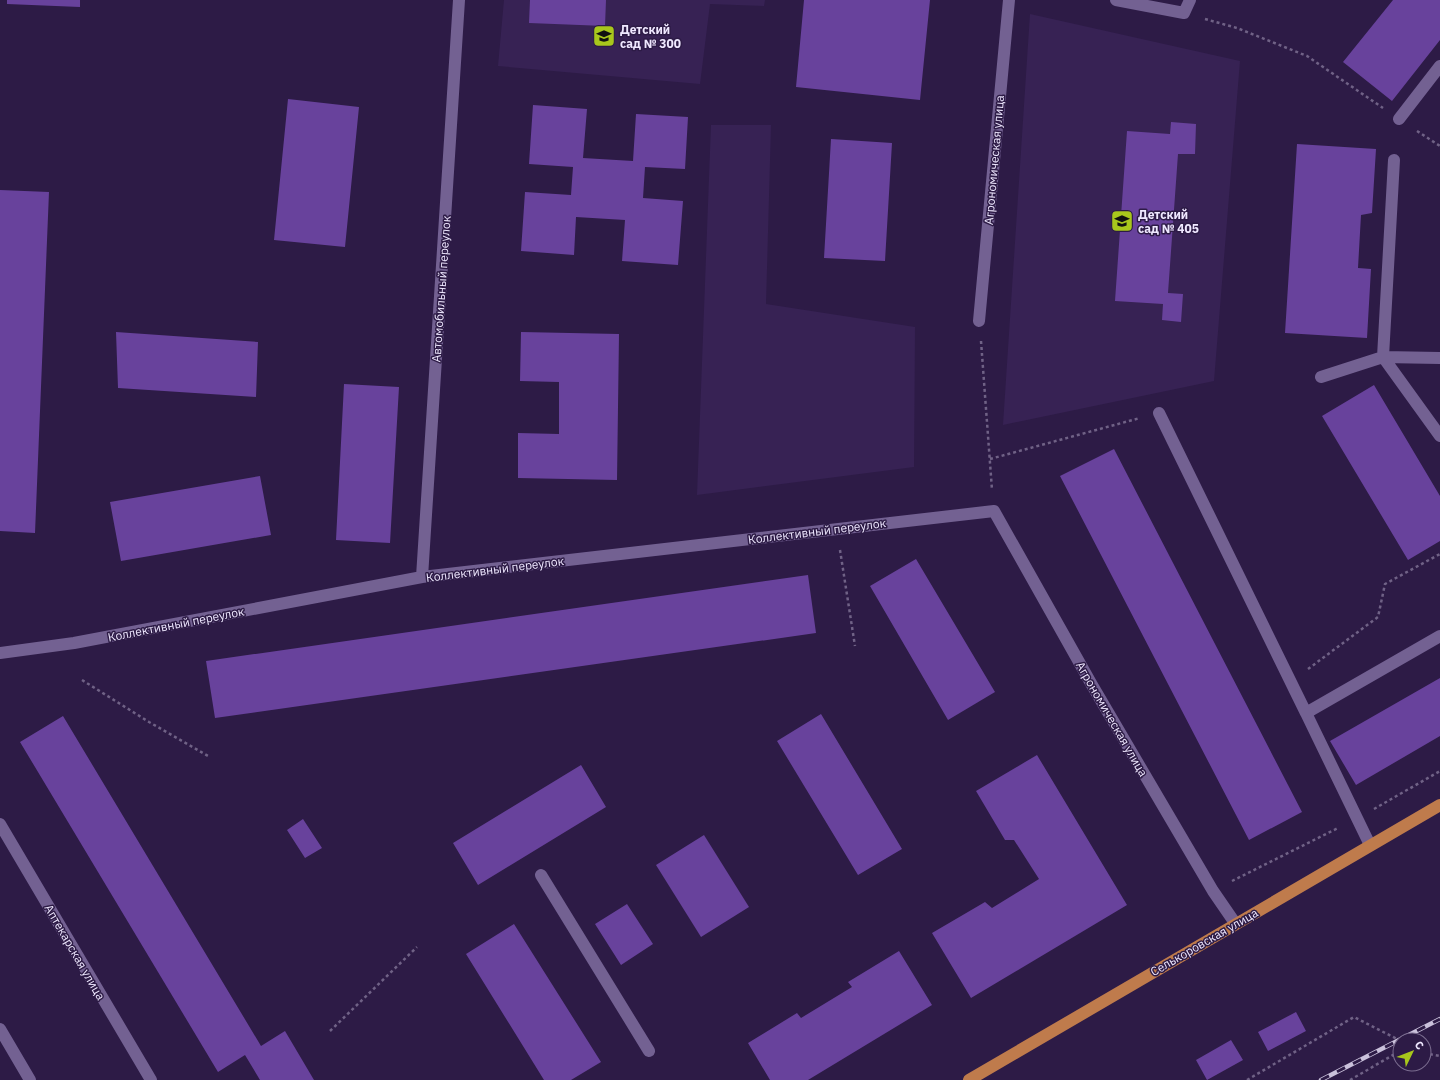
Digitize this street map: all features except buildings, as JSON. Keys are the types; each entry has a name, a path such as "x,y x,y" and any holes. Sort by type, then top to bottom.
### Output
{"main road":[{"name":"Селькоровская улица","path":"969,1080 1235,923 1440,805"}],"street":[{"name":"Автомобильный переулок","path":"422,577 459,0"},
{"name":"Агрономическая улица","path":"979,321 1009,0"},
{"path":"1116,0 1184,13 1190,0"},
{"path":"1399,119 1440,66"},
{"path":"1394,160 1383,358 1440,436"},
{"path":"1321,377 1383,358 1440,358"},
{"path":"1159,413 1370,845"},
{"name":"Коллективный переулок","path":"0,653 74,643 422,577 994,511"},
{"name":"Агрономическая улица","path":"994,511 1092,685 1213,891 1235,923"},
{"path":"1306,712 1440,636"},
{"name":"Аптекарская улица","path":"0,824 151,1080"},
{"path":"541,875 649,1051"},
{"path":"0,1029 30,1080"}],"path":[{"path":"1184,13 1237,28 1307,56 1426,138 1440,146"},
{"path":"979,321 994,511"},
{"path":"990,459 1159,413"},
{"path":"836,529 855,646"},
{"path":"1291,682 1378,617 1385,584 1440,554"},
{"path":"82,680 208,756"},
{"path":"1213,891 1356,819 1440,771"},
{"path":"330,1030 416,947"},
{"path":"1247,1080 1354,1017 1392,1036"},
{"path":"1350,1080 1392,1056"}],"shaded area":[{"name":"Детский сад № 300","path":"504,0 765,0 764,6 710,4 700,84 498,66"},
{"name":"Детский сад № 405","path":"1030,14 1240,61 1214,381 1003,425"},
{"path":"711,125 771,125 766,304 915,327 914,467 697,495"}],"railway":[{"path":"1321,1080 1440,1019"}],"place":[{"name":"Детский сад № 300","path":"604,36"},
{"name":"Детский сад № 405","path":"1122,221"}]}
